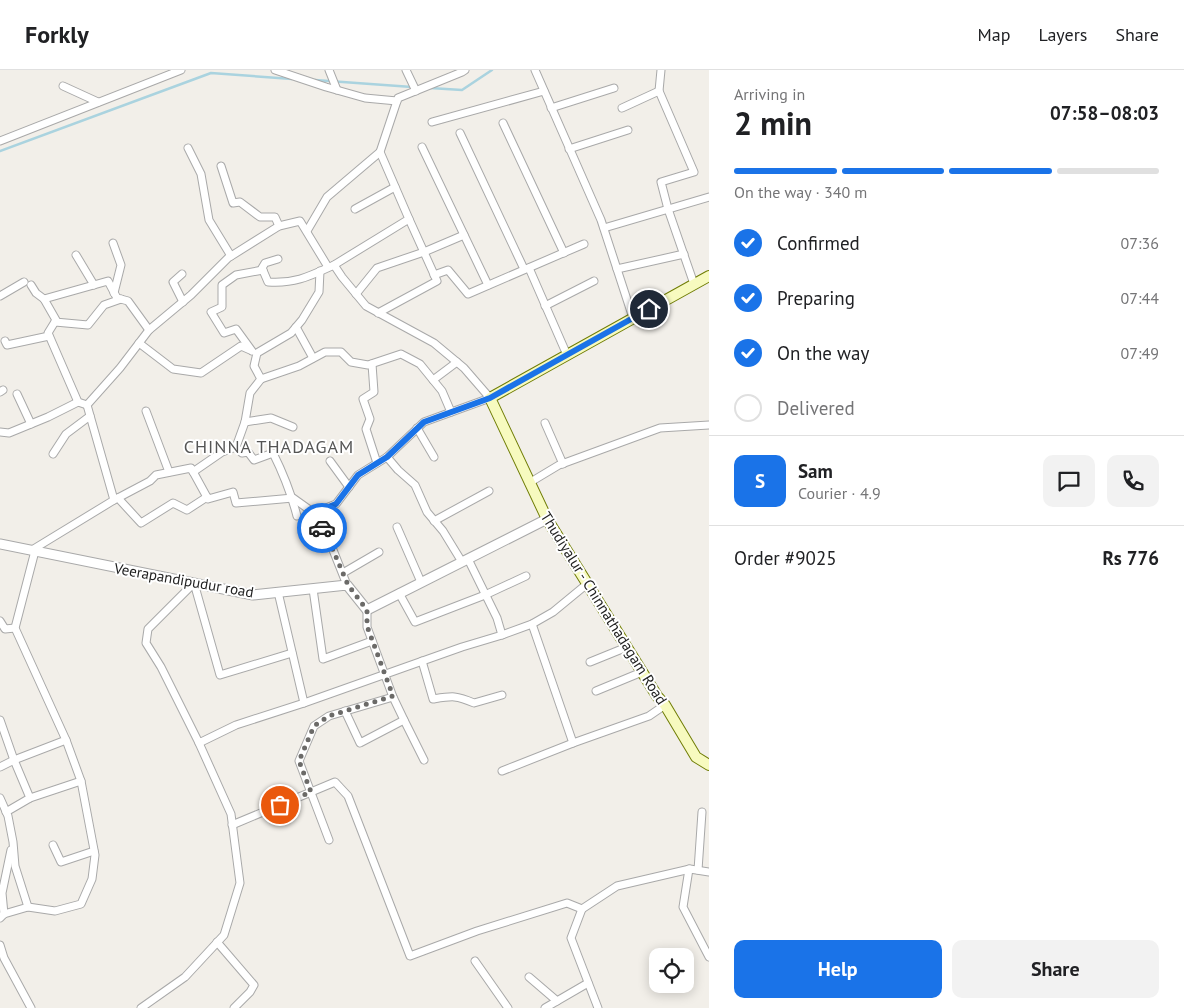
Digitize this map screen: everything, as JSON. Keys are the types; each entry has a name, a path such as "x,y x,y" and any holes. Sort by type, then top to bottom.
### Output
{"main road":[{"path":"490,398 709,276"},
{"name":"Thudiyalur - Chinnathadagam Road","path":"490,398 546,519 696,756 709,765"}],"street":[{"path":"0,141 181,70"},
{"path":"275,70 365,98 398,101"},
{"path":"329,70 337,90"},
{"path":"406,70 416,91"},
{"path":"306,231 327,197 380,152 398,98 465,70"},
{"path":"535,70 604,228 634,318"},
{"path":"661,70 659,91 694,172 661,182 668,209 694,284"},
{"path":"63,86 98,102"},
{"path":"551,108 614,88"},
{"path":"432,122 544,91"},
{"path":"622,108 659,91"},
{"path":"502,123 564,253"},
{"path":"569,149 628,130"},
{"path":"460,133 567,355"},
{"path":"422,147 488,285"},
{"path":"188,148 201,174 209,220 231,256"},
{"path":"378,313 436,281 380,152"},
{"path":"221,166 232,203 240,202 260,217 275,217 279,226"},
{"path":"355,209 395,187"},
{"path":"604,228 709,196"},
{"path":"278,259 265,263 262,268 268,282 296,281 331,266 409,219"},
{"path":"87,405 120,368 149,330 183,302 231,256 279,226 300,221 331,266 366,306 434,343 464,368 490,398 424,422 387,457 358,475 336,504 314,513"},
{"path":"356,294 377,268 424,252 464,235"},
{"path":"112,244 121,265 114,293"},
{"path":"434,275 448,270 468,294 584,244"},
{"path":"617,269 684,254"},
{"path":"76,255 94,285"},
{"path":"261,379 254,366 254,352 236,330 224,333 212,312 222,307 222,285 236,275 263,270"},
{"path":"254,352 291,333 296,327 319,292 320,271"},
{"path":"182,274 174,282 183,302"},
{"path":"44,299 108,281 117,298 128,301 149,330"},
{"path":"545,306 594,281"},
{"path":"0,296 27,284 44,299 56,320 48,333 78,402"},
{"path":"55,322 88,325 104,305 122,299"},
{"path":"296,327 313,358"},
{"path":"5,341 7,345 49,336"},
{"path":"139,343 173,369 202,373 241,346 254,352"},
{"path":"236,447 245,422 250,393 261,379 299,366 325,352 341,352 351,362 368,365 401,354 420,364 442,391 451,412"},
{"path":"433,380 457,362"},
{"path":"372,364 374,392 363,399 370,419 366,429 377,463"},
{"path":"17,394 32,424"},
{"path":"0,432 9,433 78,402 87,405"},
{"path":"87,405 116,499 141,523 172,503 186,510 207,497 208,499 233,492 236,503 293,498 314,513 348,585 367,610 367,626 372,641 393,696 424,760"},
{"path":"146,411 169,472"},
{"path":"54,454 66,434 90,416"},
{"path":"245,422 271,418 293,427"},
{"path":"545,423 563,464"},
{"path":"529,483 563,464 660,428 709,425"},
{"path":"417,428 434,457"},
{"path":"193,472 222,452 236,447"},
{"path":"236,447 242,454 248,452 254,460 272,453 293,498 297,516"},
{"path":"387,457 415,485 427,512 465,560 497,618 502,635"},
{"path":"330,461 349,487"},
{"path":"13,842 2,893 2,916 28,907 55,911 82,904 92,879 95,855 81,781 66,740 15,628 33,551 116,499 150,481 156,475 191,468 207,497"},
{"path":"434,521 489,491"},
{"path":"367,610 546,519"},
{"path":"397,527 421,582"},
{"name":"Veerapandipudur road","path":"0,544 253,594 348,585"},
{"path":"343,573 379,552"},
{"path":"399,593 415,622 485,595 526,576"},
{"path":"141,1008 185,976 224,935 240,883 231,814 199,743 161,667 146,642 148,629 194,583 220,674 292,653"},
{"path":"199,743 236,726 532,624 554,612 587,584"},
{"path":"313,589 324,659 372,641"},
{"path":"278,592 304,703"},
{"path":"0,621 3,630 15,628"},
{"path":"532,624 573,743"},
{"path":"590,662 627,647"},
{"path":"422,661 433,699 452,696 474,703 502,695"},
{"path":"596,691 642,672"},
{"path":"329,840 299,761 314,726 329,716 393,696"},
{"path":"502,770 649,716 665,705"},
{"path":"345,711 360,743 404,720"},
{"path":"0,720 30,798"},
{"path":"0,767 66,740"},
{"path":"0,822 7,814 30,798 81,781"},
{"path":"232,825 335,782 348,796 410,956 477,931 567,903 582,909"},
{"path":"0,798 7,814 13,842 15,866 28,907"},
{"path":"698,870 702,812"},
{"path":"53,845 61,862 94,851"},
{"path":"689,869 683,907 709,957"},
{"path":"598,1008 571,938 582,909 617,886 689,869 709,872"},
{"path":"217,942 254,985 250,992 234,1008"},
{"path":"0,945 2,957 31,1008"},
{"path":"475,961 508,1008"},
{"path":"529,977 557,1001"},
{"path":"545,1008 588,983"}],"waterway":[{"path":"430,88 462,90 492,70"},
{"path":"0,151 211,73 292,79"},
{"path":"315,80 412,87"}],"way so far":[{"path":"280,805 311,792 299,761 314,726 329,716 393,696 367,626 367,610 348,585 322,528"}],"district":[{"name":"CHINNA THADAGAM","path":"269,446"}],"route":[{"path":"322,528 314,513 336,504 358,475 387,457 424,422 490,398 649,309"}]}
